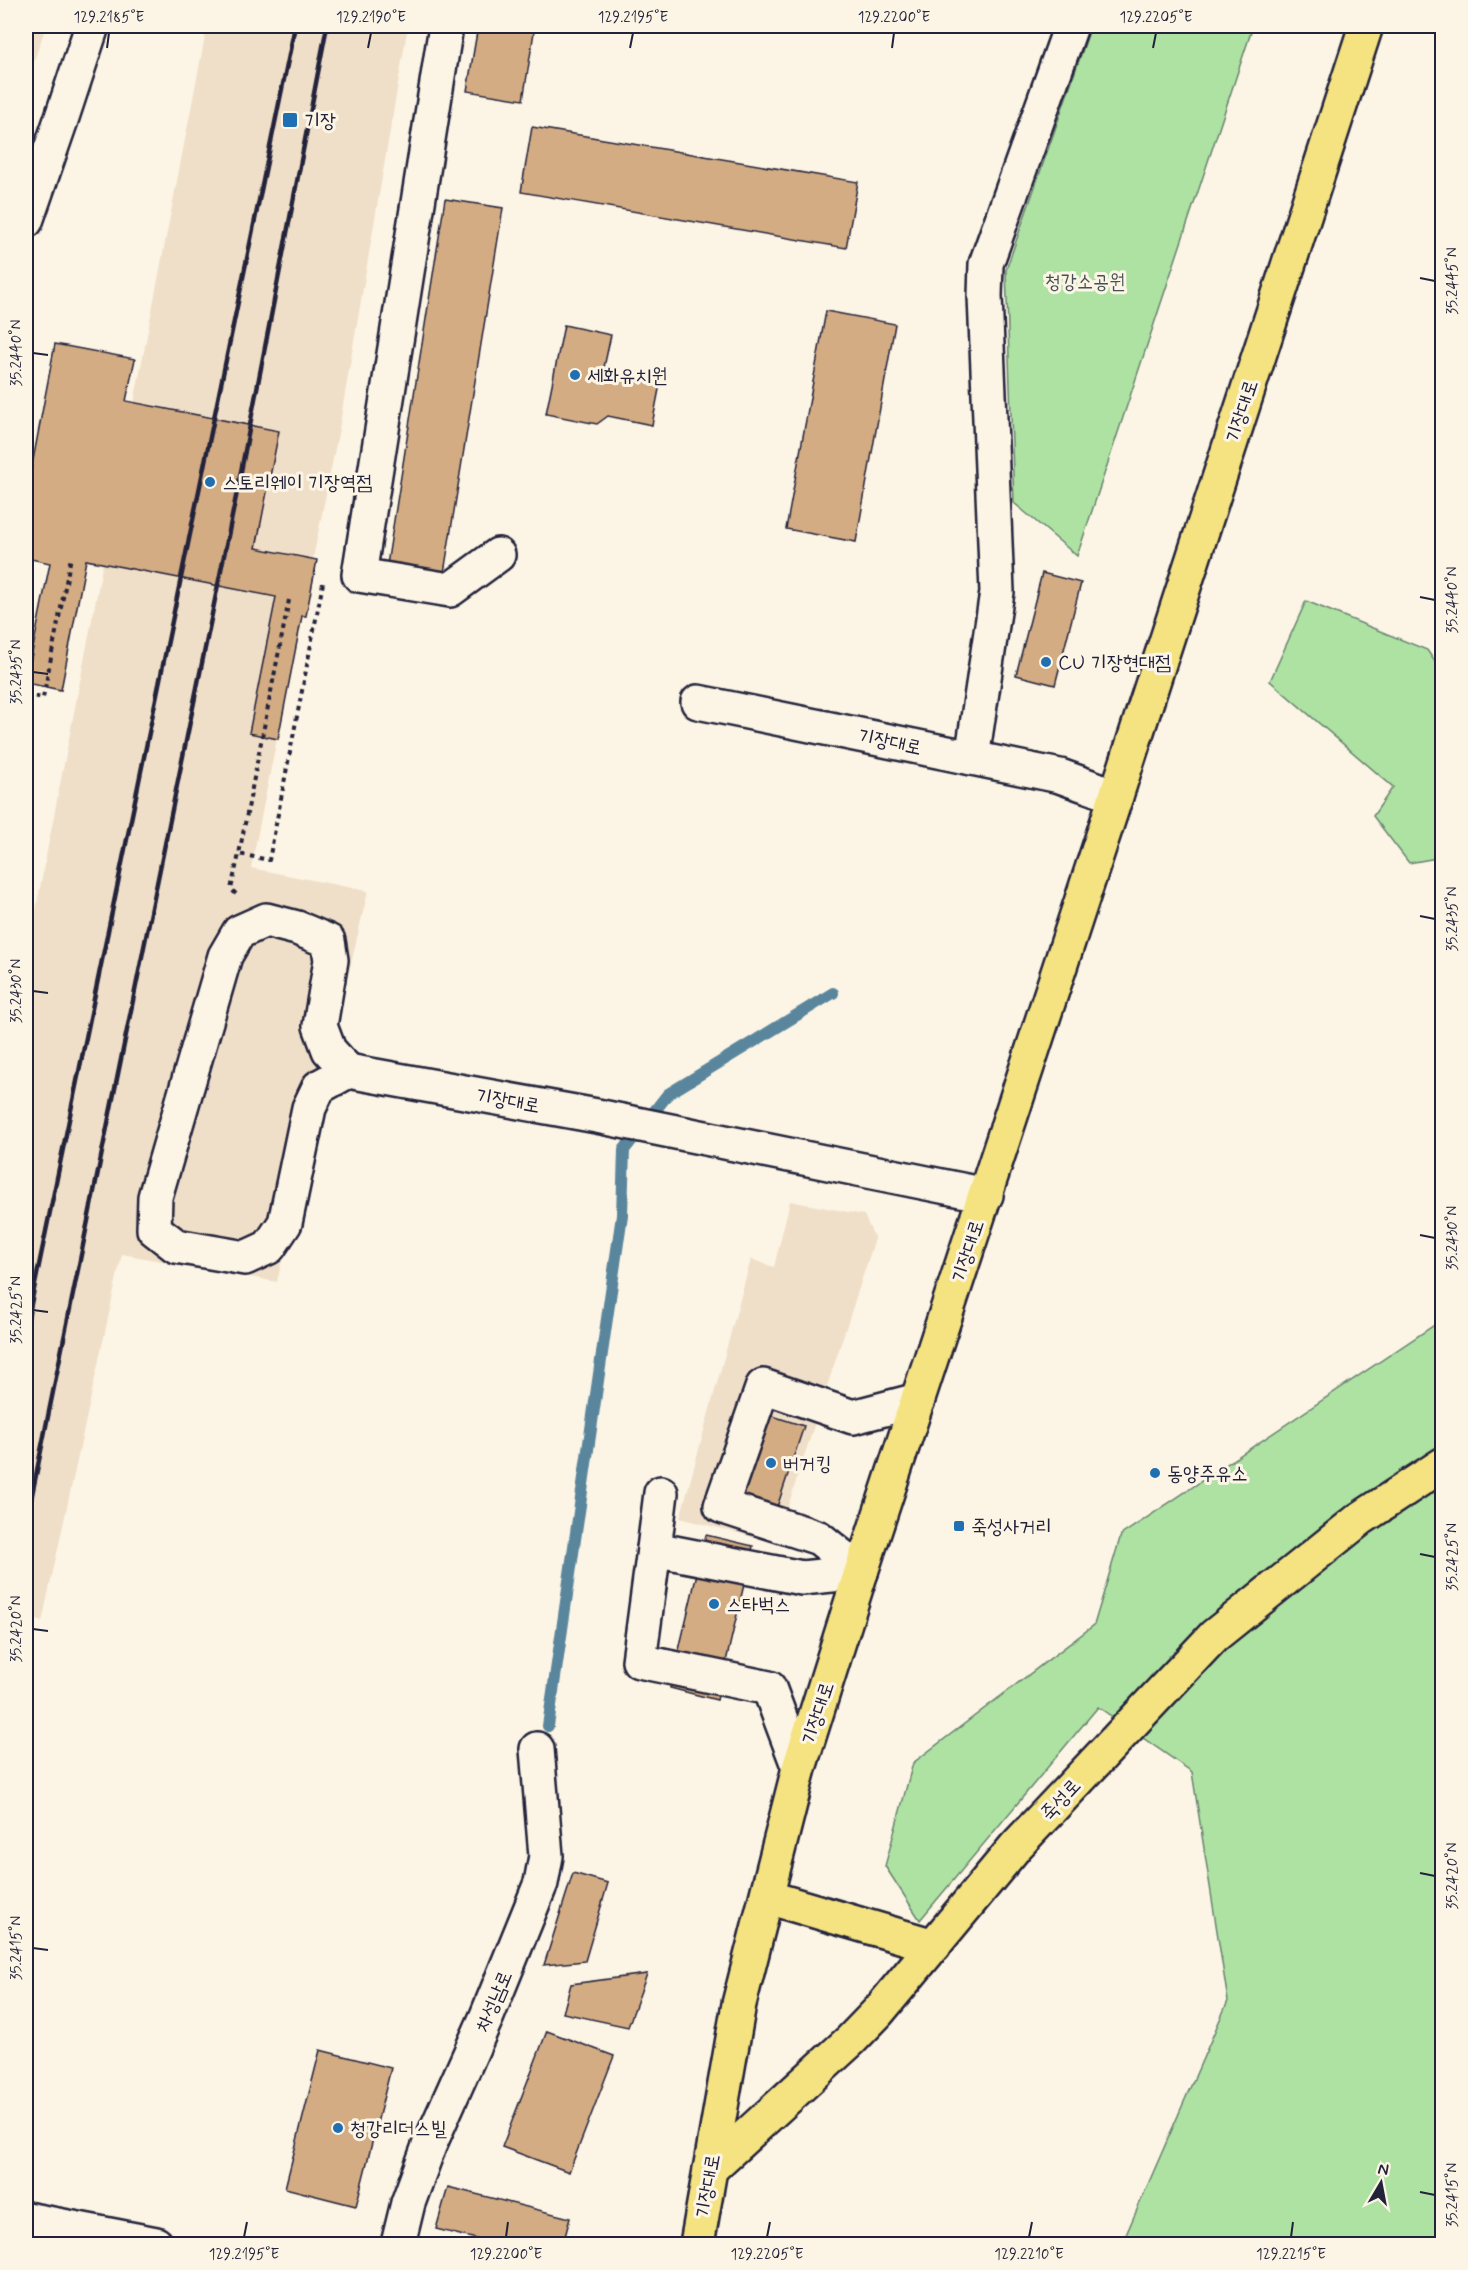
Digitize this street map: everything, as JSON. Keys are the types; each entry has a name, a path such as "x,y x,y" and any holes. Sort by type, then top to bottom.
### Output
{"main road":[{"name":"기장대로","path":"697,2244 739,2004 799,1768 1366,26"},
{"name":"죽성로","path":"710,2169 851,2040 878,2012 1016,1846 1214,1636 1360,1520 1443,1465"},
{"path":"767,1897 934,1946"}],"street":[{"path":"26,221 92,26"},
{"path":"446,26 359,575 450,590 498,555"},
{"path":"972,758 997,592 985,296 986,264 1071,26"},
{"name":"기장대로","path":"698,702 1059,776 1116,796"},
{"path":"266,920 297,928 328,941 331,960 320,1026 329,1050 348,1071 319,1086 309,1108 285,1223 269,1247 245,1258 176,1246 154,1229 155,1197 158,1186 225,956 239,932 266,920"},
{"name":"기장대로","path":"348,1071 597,1116 986,1195"},
{"path":"861,1572 819,1538 721,1506 762,1386 853,1417 918,1400"},
{"path":"661,1493 638,1673 769,1688 799,1768"},
{"path":"654,1549 802,1578 861,1572"},
{"name":"차성남로","path":"398,2244 408,2203 429,2146 541,1883 546,1856 537,1749"},
{"path":"36,2221 156,2244"}],"path":[{"path":"26,695 43,698 71,557"},
{"path":"26,581 30,559"},
{"path":"289,600 239,854 268,860 326,569 359,575"}],"shaded area":[{"path":"26,26 46,26 26,85"},
{"path":"207,26 408,26 339,429 251,868 368,891 277,1282 122,1254 42,1622 26,1616 26,960"},
{"path":"790,1201 864,1215 875,1239 776,1543 680,1518 751,1259 774,1267"}],"green space":[{"name":"청강소공원","path":"1091,26 1253,26 1077,556 1014,503 1006,270"},
{"path":"1306,601 1427,650 1442,672 1442,857 1409,863 1373,816 1393,787 1270,681"},
{"path":"1442,1320 1442,2244 1122,2244 1228,2001 1192,1772 1098,1707 920,1920 885,1866 913,1763 1094,1625 1121,1535"}],"building":[{"path":"478,26 535,26 523,100 467,91"},
{"path":"532,127 858,182 846,248 521,192"},
{"path":"445,199 503,208 443,579 386,571"},
{"path":"826,311 895,324 856,542 786,529"},
{"path":"564,325 611,335 603,372 660,384 652,425 608,416 597,424 546,414"},
{"path":"55,344 135,359 126,401 279,431 256,548 317,560 306,616 302,616 278,739 249,733 276,597 86,560 61,690 26,683 50,563 26,558 26,497"},
{"path":"1042,573 1081,583 1055,685 1016,675"},
{"name":"버거킹","path":"766,1414 804,1426 775,1513 738,1501"},
{"name":"스타벅스","path":"706,1535 753,1546 717,1700 670,1688"},
{"path":"573,1873 608,1883 585,1961 544,1965"},
{"path":"647,1974 628,2027 563,2013 571,1984"},
{"path":"547,2031 614,2056 569,2172 502,2147"},
{"name":"청강리더스빌","path":"320,2050 391,2068 356,2206 285,2188"},
{"path":"448,2187 570,2218 563,2244 496,2244 436,2229"}],"waterway":[{"path":"548,1726 622,1215 624,1150 668,1094 833,993"}],"railway":[{"path":"26,1328 295,26"},
{"path":"26,1524 238,487 327,26"}],"place":[{"name":"기장","path":"290,120"},
{"name":"세화유치원","path":"575,375"},
{"name":"스토리웨이 기장역점","path":"210,482"},
{"name":"CU 기장현대점","path":"1046,662"},
{"name":"버거킹","path":"771,1463"},
{"name":"동양주유소","path":"1155,1473"},
{"name":"죽성사거리","path":"959,1526"},
{"name":"스타벅스","path":"714,1604"},
{"name":"청강리더스빌","path":"338,2128"}]}
